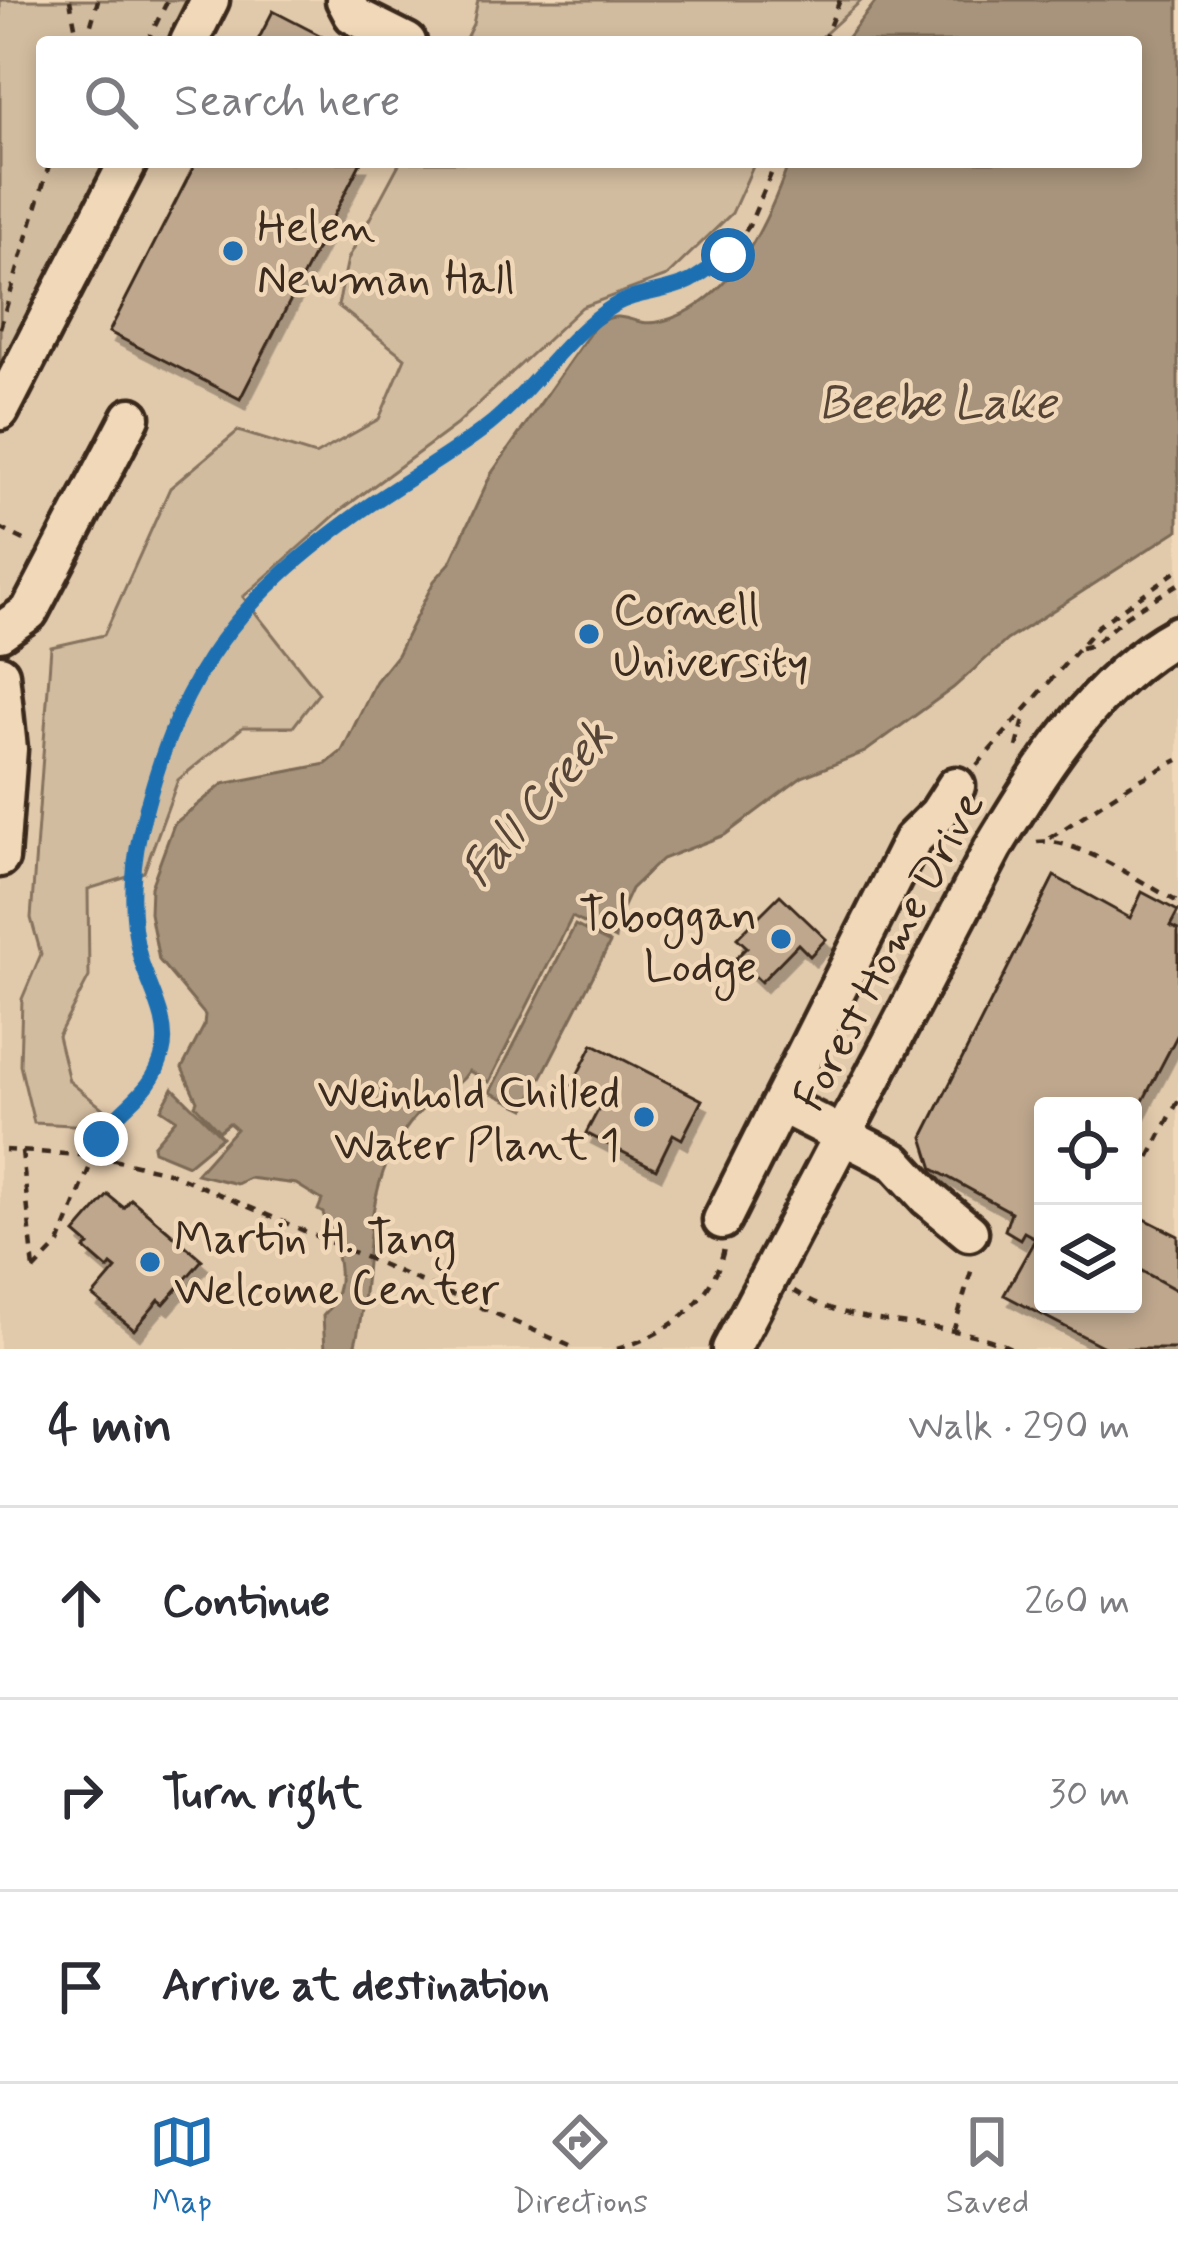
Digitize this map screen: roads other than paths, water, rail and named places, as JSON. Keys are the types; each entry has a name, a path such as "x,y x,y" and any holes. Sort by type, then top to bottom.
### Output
{"street":[{"path":"192,36 210,0"},
{"path":"345,0 353,15 395,36"},
{"path":"0,411 125,168"},
{"path":"0,632 29,612 131,417"},
{"name":"Forest Home Drive","path":"731,1349 1022,801 1100,698 1178,634"},
{"path":"0,674 4,750 0,858"},
{"path":"724,1227 912,840 938,814 956,786"},
{"path":"781,1104 895,1162 969,1232"}],"water":[{"name":"Beebe Lake","path":"877,0 1178,0 1178,530 1007,640 953,688 865,752 802,777 725,835 662,859 631,889 618,917 615,939 572,917 489,1082 469,1071 420,1111 395,1146 375,1204 355,1344 359,1349 325,1349 323,1316 337,1292 339,1266 323,1213 318,1210 322,1200 296,1184 249,1178 237,1184 196,1174 236,1129 229,1123 219,1131 195,1105 182,1068 205,1015 159,960 150,913 151,887 174,824 223,784 326,764 342,751 376,681 397,655 434,581 450,563 491,474 596,324 614,317 658,322 705,300 757,236 787,168 1142,168 1142,36 849,36"},
{"path":"575,925 610,943 525,1109 490,1092"},
{"path":"173,1088 222,1137 188,1165 154,1151 153,1146 176,1119 161,1109"}],"place":[{"name":"Helen Newman Hall","path":"233,251"},
{"name":"Cornell University","path":"589,634"},
{"name":"Toboggan Lodge","path":"781,939"},
{"name":"Weinhold Chilled Water Plant 1","path":"644,1117"},
{"name":"Martin H. Tang Welcome Center","path":"150,1262"}],"water label":[{"name":"Fall Creek","path":"535,802"}]}
